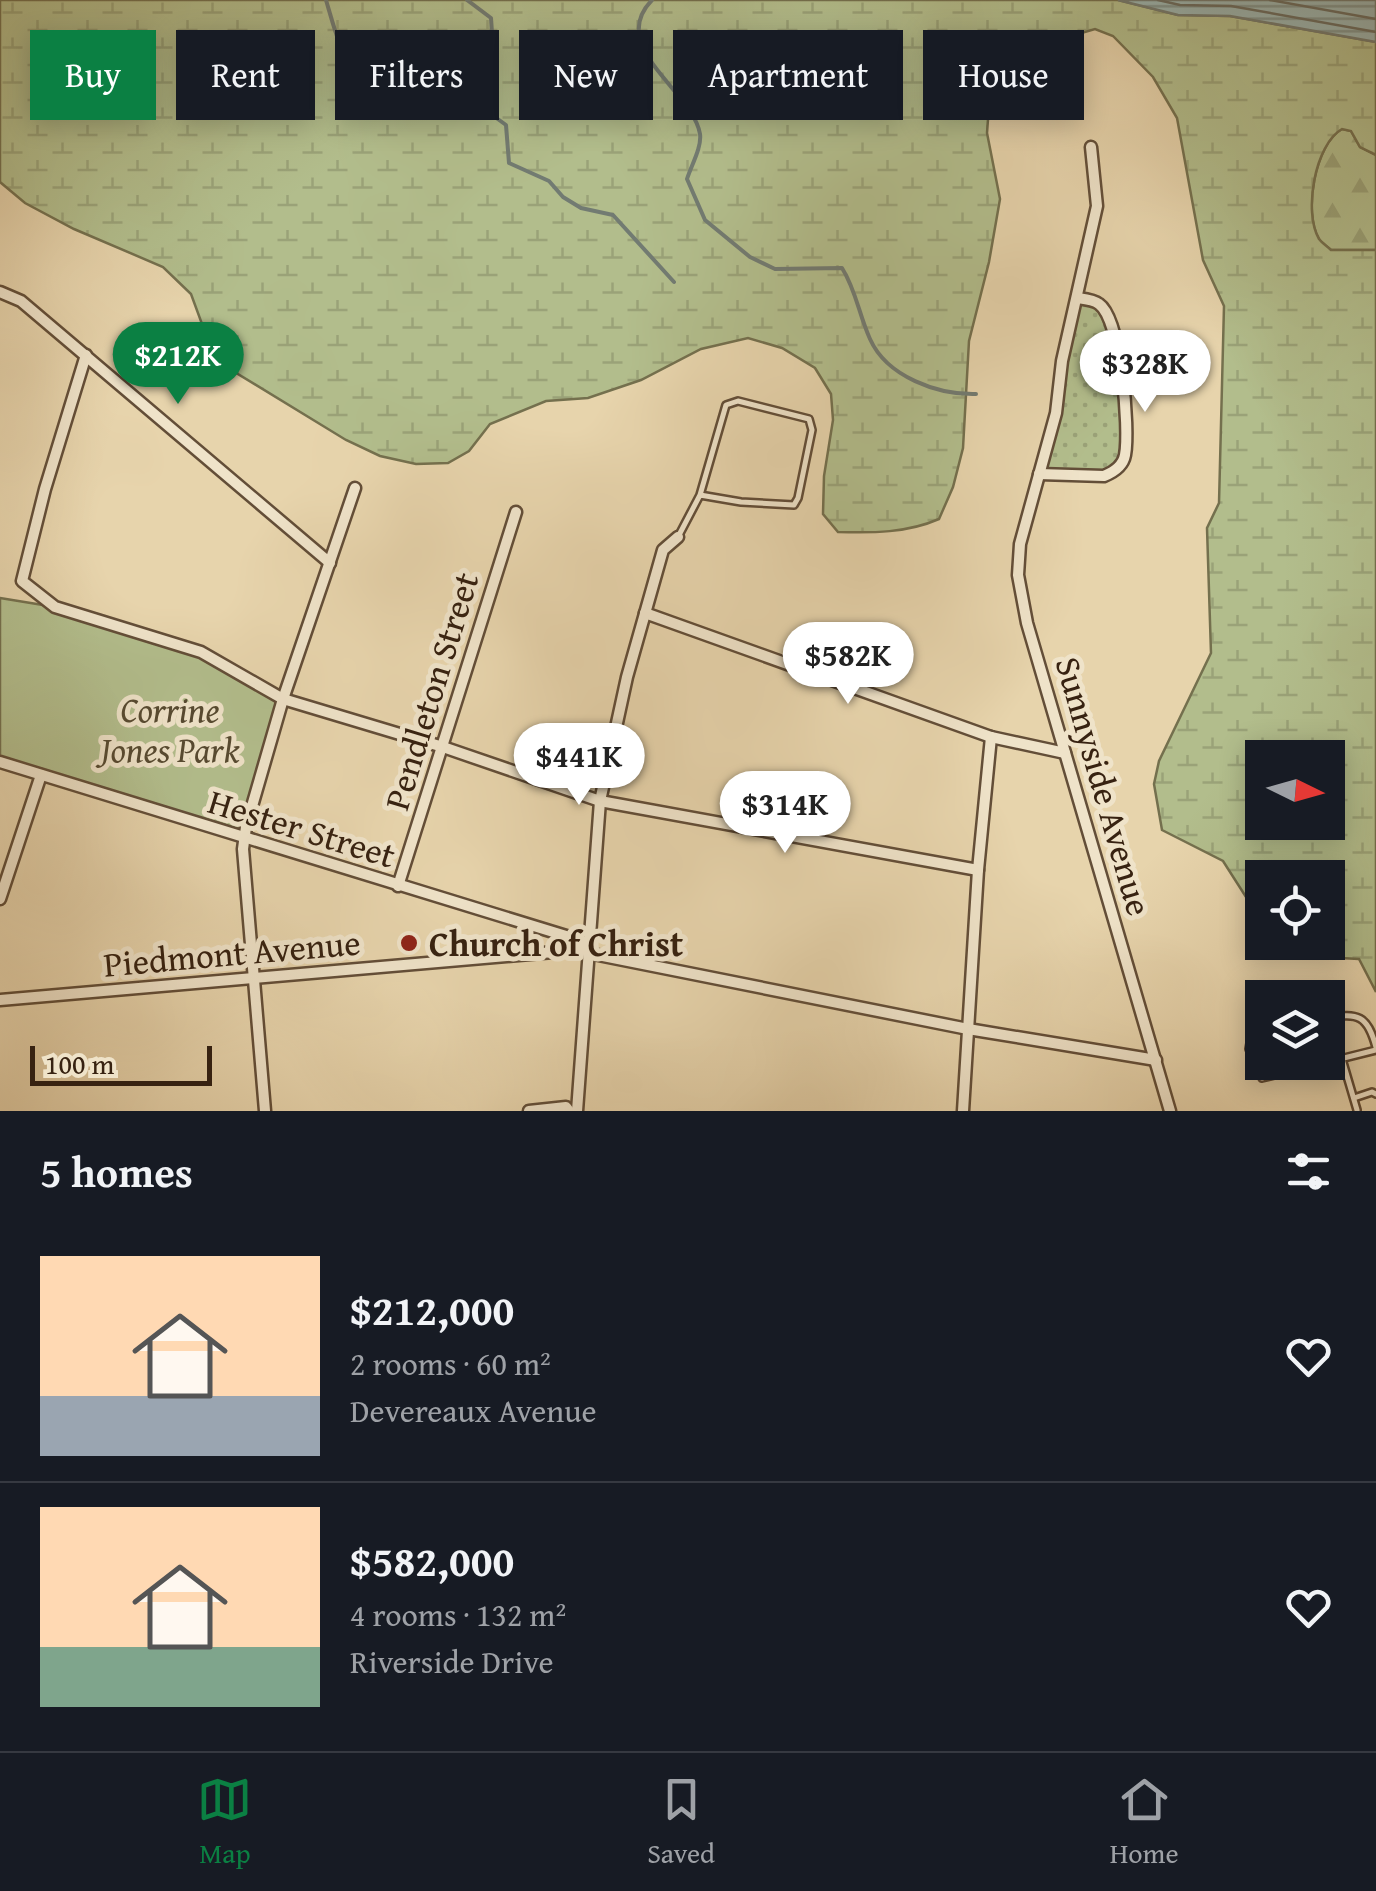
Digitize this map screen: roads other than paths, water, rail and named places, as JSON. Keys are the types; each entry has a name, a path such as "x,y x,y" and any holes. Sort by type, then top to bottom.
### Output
{"street":[{"name":"Sunnyside Avenue","path":"1091,147 1098,206 1062,361 1056,413 1020,544 1018,575 1027,623 1170,1111"},
{"path":"0,292 21,301 330,563"},
{"path":"1040,474 1104,476 1114,472 1125,457 1123,373 1110,323 1103,306 1077,298"},
{"path":"86,355 22,581 55,607 200,652 283,699 600,800 978,870"},
{"path":"265,1111 245,838 283,699 356,488"},
{"name":"Pendleton Street","path":"398,886 516,512"},
{"path":"576,1111 600,800 610,746 663,550 678,536"},
{"path":"645,613 992,736 1066,753"},
{"path":"963,1111 978,870 992,736"},
{"name":"Hester Street","path":"0,762 588,948 968,1029 1156,1060"},
{"path":"0,899 42,775"},
{"name":"Piedmont Avenue","path":"0,1000 588,948"},
{"path":"530,1111 569,1111"}],"lane":[{"path":"678,536 700,495 726,405 738,401 809,419 812,430 794,505 756,504 700,495"},
{"path":"1345,1015 1355,1014 1364,1020 1376,1048 1345,1058"},
{"path":"1345,1069 1357,1110"},
{"path":"1354,1098 1376,1094"}],"water":[{"path":"1118,0 1376,0 1376,42 1230,16 1178,15"}],"waterway":[{"path":"326,0 335,30"},
{"path":"467,0 491,18 493,48 466,87 461,115 495,117 506,125 509,163 549,181 563,197 581,208 613,215 674,282"},
{"path":"652,0 641,17 639,35 645,52 694,118 700,134 687,179 705,220 750,257 775,269 842,268 870,339 888,364 930,387 976,394"}],"place":[{"name":"Church of Christ","path":"409,943"}],"park label":[{"name":"Corrine Jones Park","path":"170,729"}]}
